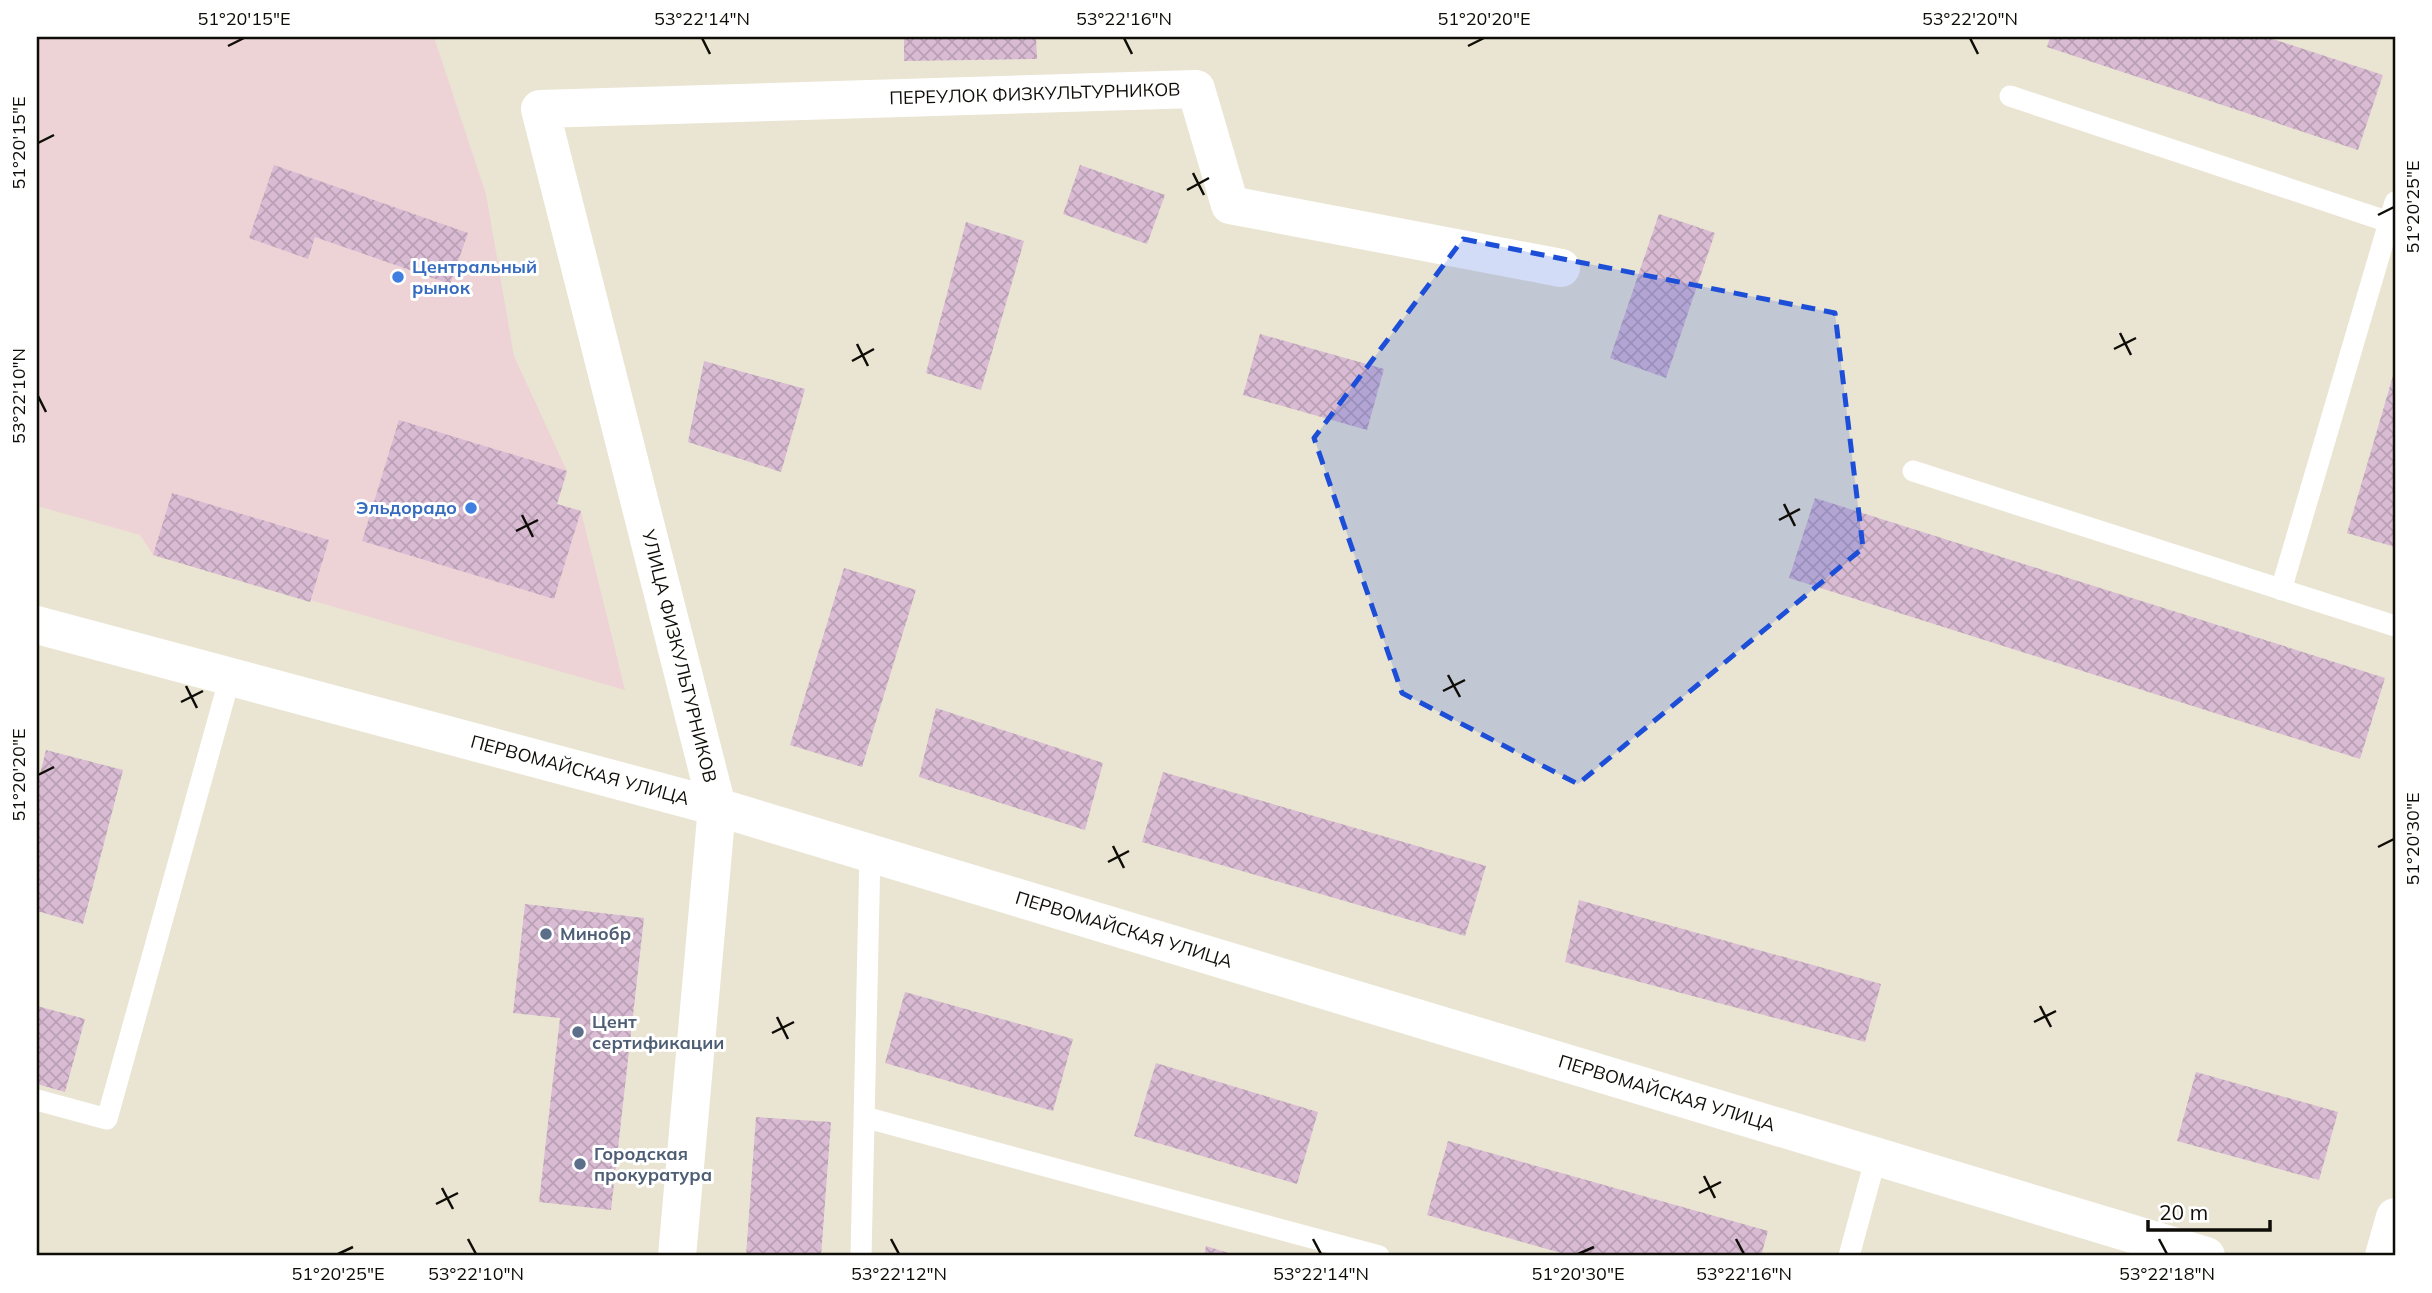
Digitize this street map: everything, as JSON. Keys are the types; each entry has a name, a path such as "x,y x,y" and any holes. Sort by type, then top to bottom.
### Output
{"street":[{"name":"ПЕРЕУЛОК ФИЗКУЛЬТУРНИКОВ","path":"540,109 1196,89 1230,205 1561,268"},
{"name":"УЛИЦА ФИЗКУЛЬТУРНИКОВ","path":"540,109 717,807 677,1256"},
{"name":"ПЕРВОМАЙСКАЯ УЛИЦА","path":"37,625 717,807 2206,1256"},
{"path":"2384,1256 2395,1217"}],"lane":[{"path":"2010,96 2392,212 2281,590"},
{"path":"1913,471 2395,626"},
{"path":"37,1100 107,1119 230,677"},
{"path":"861,1256 870,853"},
{"path":"864,1117 1379,1256"},
{"path":"1849,1256 1876,1157"}],"highlighted area":[{"path":"1463,239 1835,313 1863,548 1578,784 1402,693 1314,438"}],"shaded area":[{"path":"37,37 434,37 486,194 514,356 567,471 557,504 581,511 625,690 153,555 140,535 37,506"}],"building":[{"path":"904,37 1036,37 1037,59 904,61"},
{"path":"2050,37 2267,37 2383,75 2358,150 2047,47"},
{"path":"274,165 468,233 450,284 315,237 308,259 249,238"},
{"path":"1080,165 1165,195 1147,244 1063,214"},
{"path":"1659,214 1715,233 1666,378 1610,358"},
{"path":"966,222 1024,241 981,390 926,373"},
{"path":"1260,334 1384,369 1367,430 1243,395"},
{"path":"704,361 805,389 781,472 688,442"},
{"path":"2395,369 2395,547 2347,533"},
{"name":"Эльдорадо","path":"399,420 567,471 557,504 581,511 554,599 362,541"},
{"path":"172,493 329,540 310,602 153,555"},
{"path":"1815,498 2385,678 2360,759 1789,578"},
{"path":"844,568 916,590 862,767 790,745"},
{"path":"936,708 1103,763 1085,830 919,777"},
{"path":"46,750 123,770 83,924 37,911 37,786"},
{"path":"1163,772 1486,866 1465,936 1142,842"},
{"path":"1579,900 1881,984 1865,1042 1565,962"},
{"path":"525,904 644,918 611,1210 539,1202 560,1018 513,1013"},
{"path":"905,992 1073,1039 1053,1111 885,1063"},
{"path":"37,1006 85,1019 65,1092 37,1084"},
{"path":"1156,1063 1318,1112 1297,1184 1134,1136"},
{"path":"2196,1072 2338,1112 2319,1180 2177,1141"},
{"path":"756,1117 831,1122 821,1256 746,1256"},
{"path":"1448,1141 1768,1231 1761,1256 1572,1256 1427,1215"},
{"path":"1206,1246 1238,1256 1204,1256"}],"place":[{"name":"Центральный рынок","path":"398,277"},
{"name":"Эльдорадо","path":"471,508"},
{"name":"Минобр","path":"546,934"},
{"name":"Цент сертификации","path":"578,1032"},
{"name":"Городская прокуратура","path":"580,1164"}]}
